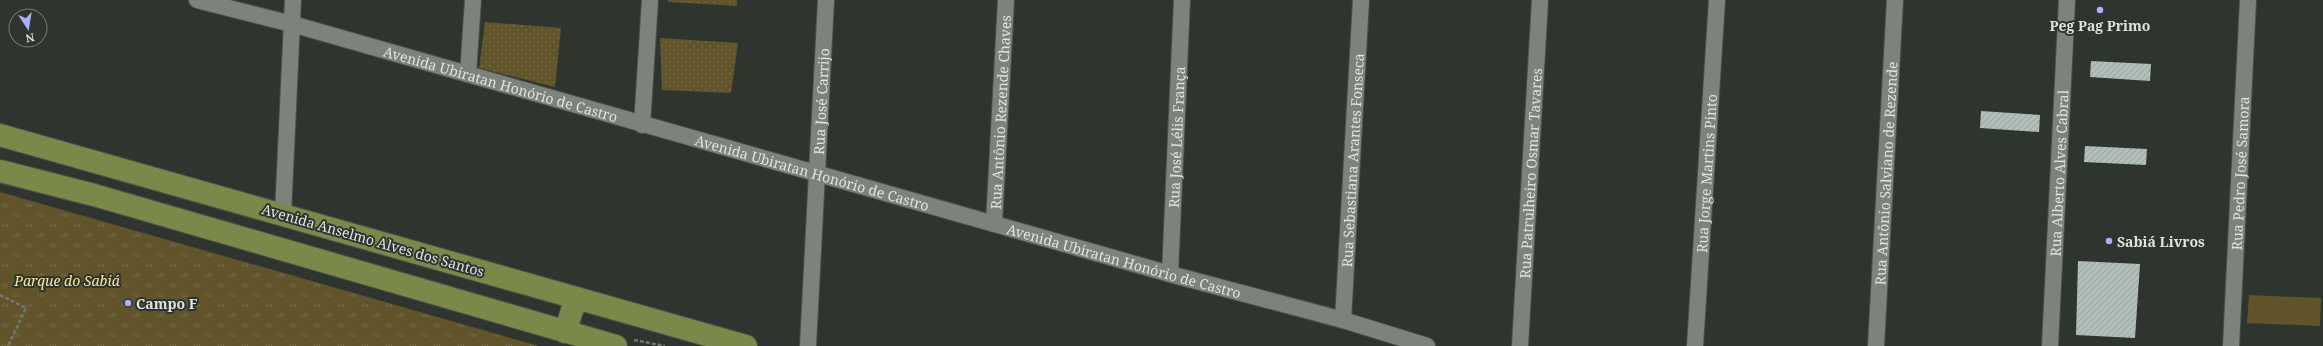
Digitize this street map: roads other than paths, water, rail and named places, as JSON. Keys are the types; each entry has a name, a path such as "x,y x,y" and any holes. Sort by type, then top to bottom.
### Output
{"main road":[{"name":"Avenida Anselmo Alves dos Santos","path":"0,135 746,346"},
{"path":"0,171 94,195 616,346"},
{"path":"510,315 522,306 526,298 528,284"},
{"path":"565,332 576,298"}],"street":[{"name":"Avenida Ubiratan Honório de Castro","path":"197,0 292,24 817,175 1170,274 1343,320 1427,346"},
{"path":"283,214 293,0"},
{"path":"468,74 473,0"},
{"path":"642,125 650,0"},
{"name":"Rua José Carrijo","path":"808,346 826,0"},
{"name":"Rua Antônio Rezende Chaves","path":"994,224 1006,0"},
{"name":"Rua José Lélis França","path":"1170,274 1182,0"},
{"name":"Rua Sebastiana Arantes Fonseca","path":"1343,320 1361,0"},
{"name":"Rua Patrulheiro Osmar Tavares","path":"1520,346 1540,0"},
{"name":"Rua Jorge Martins Pinto","path":"1695,346 1717,0"},
{"name":"Rua Antônio Salviano de Rezende","path":"1876,346 1895,0"},
{"name":"Rua Alberto Alves Cabral","path":"2050,346 2068,0"},
{"name":"Rua Pedro José Samora","path":"2231,346 2248,0"}],"place":[{"name":"Peg Pag Primo","path":"2100,10"},
{"name":"Sabiá Livros","path":"2109,241"},
{"name":"Campo F","path":"128,303"}],"park label":[{"name":"Parque do Sabiá","path":"67,280"}]}
